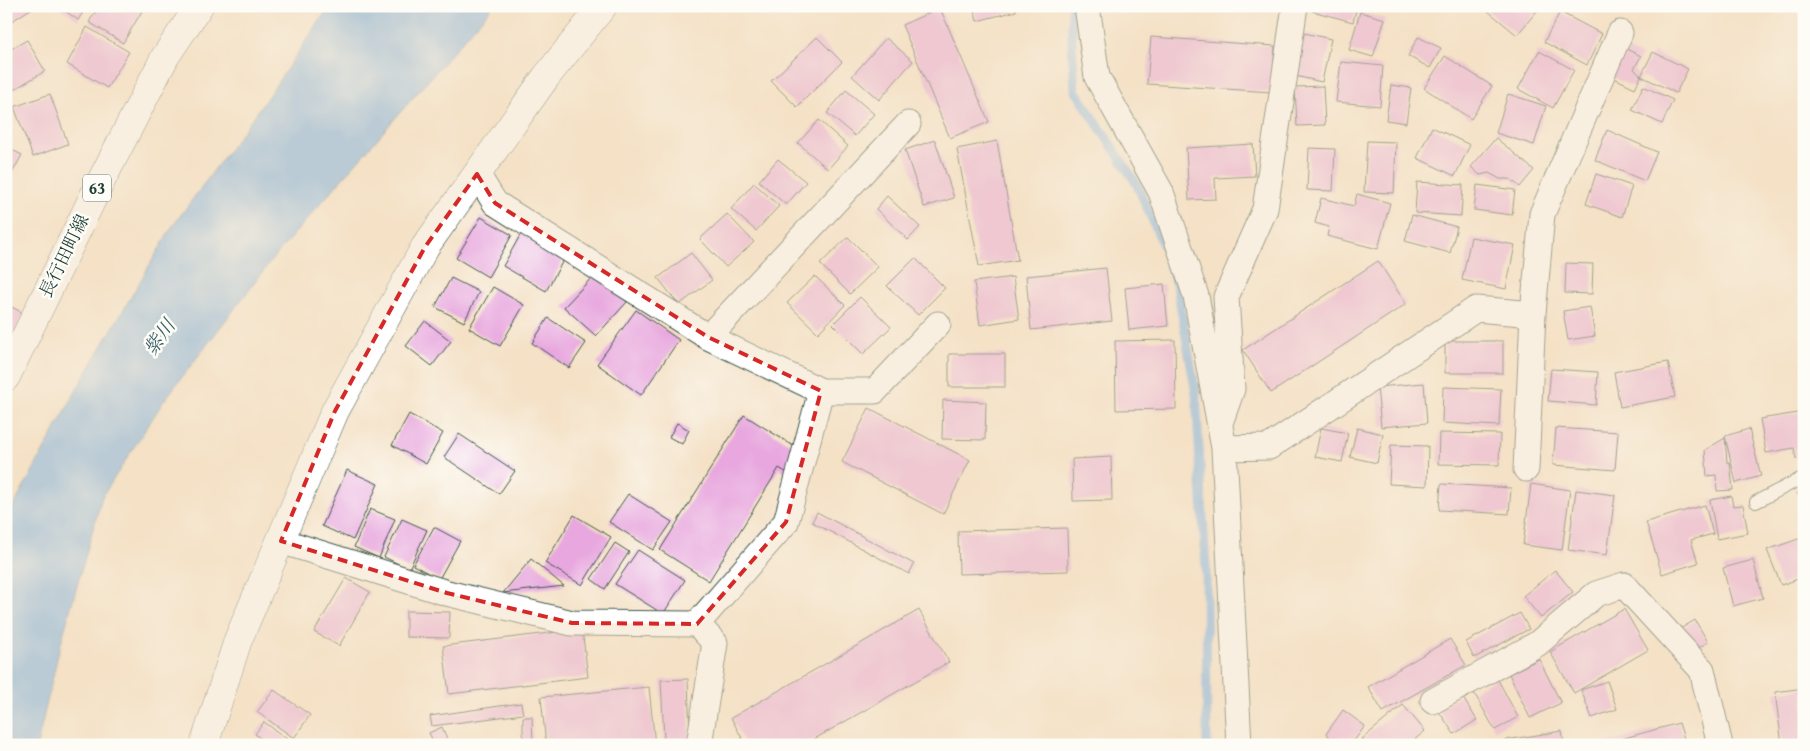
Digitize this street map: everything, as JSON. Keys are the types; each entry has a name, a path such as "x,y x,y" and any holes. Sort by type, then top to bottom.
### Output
{"street":[{"name":"長行田町線","path":"6,377 98,187 160,66 200,6"},
{"path":"204,745 238,640 335,411 425,246 546,77 603,6"},
{"path":"1087,6 1097,77 1161,192 1196,296 1224,448 1240,745"},
{"path":"1220,422 1232,389 1226,297 1265,209 1295,6"},
{"path":"1526,469 1533,314 1542,214 1620,33"},
{"path":"708,337 908,124"},
{"path":"478,174 495,202 708,337 821,391 875,391 938,324"},
{"path":"1224,448 1270,447 1476,309 1533,314"},
{"path":"697,624 786,522 821,391"},
{"path":"281,541 447,593 572,622 697,624 715,643 699,745"},
{"path":"1433,700 1537,644 1596,594 1624,585 1702,670 1720,745"}],"lane":[{"path":"1756,502 1804,477"}],"highlighted area":[{"path":"477,174 495,203 708,337 821,391 786,522 697,624 572,623 447,593 281,541 335,411 425,247"}],"water":[{"name":"紫川","path":"330,6 493,6 275,256 163,402 102,497 60,646 37,745 6,745 6,520 81,382 172,227 260,108"}],"building":[{"path":"6,6 35,6 6,25"},
{"path":"58,6 87,6 78,20"},
{"path":"99,6 145,6 123,43 89,22"},
{"path":"973,6 1015,6 1016,11 977,21"},
{"path":"1313,6 1357,6 1353,22 1312,11"},
{"path":"1482,6 1541,6 1517,35"},
{"path":"940,8 989,122 950,138 902,25"},
{"path":"1360,12 1385,19 1373,57 1349,50"},
{"path":"1560,12 1602,34 1587,65 1544,42"},
{"path":"87,27 129,52 107,88 67,64"},
{"path":"1304,33 1331,39 1322,82 1295,76"},
{"path":"817,37 842,62 797,107 771,81"},
{"path":"1151,37 1275,46 1272,92 1147,84"},
{"path":"1418,37 1441,48 1430,68 1408,56"},
{"path":"886,38 913,61 879,100 852,76"},
{"path":"27,40 45,71 8,93 6,90 6,52"},
{"path":"1622,47 1641,56 1634,69 1641,76 1635,88 1608,75"},
{"path":"1539,51 1574,70 1553,108 1518,89"},
{"path":"1653,52 1688,69 1676,93 1641,76"},
{"path":"1445,56 1492,86 1471,119 1424,88"},
{"path":"1341,62 1383,66 1380,106 1336,102"},
{"path":"1391,85 1411,88 1406,123 1386,120"},
{"path":"1323,86 1325,125 1297,126 1295,87"},
{"path":"1643,86 1673,100 1662,124 1632,110"},
{"path":"846,90 874,114 855,136 827,113"},
{"path":"50,94 68,144 33,157 14,107"},
{"path":"1508,94 1546,106 1534,145 1496,133"},
{"path":"819,120 848,146 828,169 798,143"},
{"path":"1432,127 1470,145 1455,176 1417,158"},
{"path":"1607,130 1657,152 1645,181 1595,160"},
{"path":"1496,138 1534,170 1520,187 1510,179 1500,179 1489,173 1480,175 1471,167"},
{"path":"935,140 954,198 924,207 905,150"},
{"path":"997,141 1018,260 979,266 957,149"},
{"path":"1367,141 1396,142 1394,193 1364,192"},
{"path":"1253,144 1255,176 1215,178 1216,199 1189,200 1186,148"},
{"path":"6,147 22,155 6,184"},
{"path":"1309,148 1335,149 1333,191 1307,190"},
{"path":"778,159 806,182 786,205 759,181"},
{"path":"1596,174 1632,186 1622,217 1586,204"},
{"path":"1417,182 1463,185 1461,216 1415,213"},
{"path":"754,183 779,206 756,231 731,209"},
{"path":"1477,185 1515,190 1512,215 1474,210"},
{"path":"1357,194 1390,203 1378,249 1327,236 1329,227 1315,223 1321,198 1354,206"},
{"path":"887,196 920,227 908,240 876,209"},
{"path":"727,214 754,242 726,267 700,239"},
{"path":"1412,215 1457,227 1450,253 1405,241"},
{"path":"481,217 512,235 488,277 456,258"},
{"path":"522,232 565,257 546,291 503,266"},
{"path":"848,237 878,267 850,294 820,264"},
{"path":"1471,237 1515,245 1506,289 1462,280"},
{"path":"691,253 712,280 679,305 658,278"},
{"path":"915,258 945,288 918,315 887,286"},
{"path":"1378,261 1406,304 1271,393 1243,350"},
{"path":"1566,263 1593,264 1592,294 1565,293"},
{"path":"1106,268 1112,321 1031,330 1026,276"},
{"path":"596,273 627,302 596,336 564,307"},
{"path":"815,276 845,305 818,333 787,303"},
{"path":"1013,277 1019,319 980,325 974,282"},
{"path":"451,278 479,292 464,322 435,307"},
{"path":"1164,284 1168,326 1129,330 1125,288"},
{"path":"493,287 524,305 500,346 469,328"},
{"path":"860,297 891,327 863,354 833,324"},
{"path":"6,304 25,314 6,351"},
{"path":"1590,307 1595,336 1568,340 1563,311"},
{"path":"636,310 679,340 641,395 597,364"},
{"path":"548,318 586,343 569,368 532,343"},
{"path":"425,321 451,341 432,366 406,346"},
{"path":"1175,340 1176,409 1116,410 1115,341"},
{"path":"1445,341 1503,341 1503,373 1445,373"},
{"path":"949,354 1005,354 1005,387 949,387"},
{"path":"1668,362 1675,397 1620,407 1614,372"},
{"path":"1551,369 1598,372 1596,405 1548,401"},
{"path":"1424,383 1427,423 1381,427 1377,387"},
{"path":"1443,387 1501,389 1499,426 1442,423"},
{"path":"943,400 986,402 985,440 942,439"},
{"path":"869,408 970,460 943,514 842,462"},
{"path":"1804,412 1804,457 1796,459 1794,448 1766,453 1760,419"},
{"path":"409,414 443,433 426,464 392,445"},
{"path":"744,415 803,452 789,474 779,468 709,581 660,550"},
{"path":"677,423 689,430 682,444 669,437"},
{"path":"1321,428 1348,433 1342,462 1315,457"},
{"path":"1357,428 1383,434 1377,463 1350,457"},
{"path":"1556,428 1618,432 1615,470 1553,465"},
{"path":"1749,429 1761,476 1736,483 1725,436"},
{"path":"1439,433 1500,434 1499,465 1438,464"},
{"path":"459,434 515,471 499,494 444,457"},
{"path":"1725,438 1727,462 1730,462 1733,490 1717,491 1716,475 1707,476 1705,450"},
{"path":"1391,445 1428,446 1427,486 1389,484"},
{"path":"1111,457 1112,500 1073,501 1072,459"},
{"path":"347,470 378,484 353,540 322,526"},
{"path":"1441,484 1511,488 1509,514 1439,510"},
{"path":"1531,484 1570,490 1562,550 1523,545"},
{"path":"1576,490 1615,495 1607,555 1568,550"},
{"path":"1804,490 1804,506 1797,493"},
{"path":"628,494 672,522 653,550 609,522"},
{"path":"1731,496 1733,506 1743,505 1748,533 1717,539 1710,500"},
{"path":"1705,505 1713,534 1691,540 1698,563 1662,574 1646,522"},
{"path":"370,509 395,519 379,558 354,547"},
{"path":"817,512 914,564 909,574 812,522"},
{"path":"574,515 611,537 582,585 545,563"},
{"path":"402,519 427,530 409,569 384,557"},
{"path":"434,527 460,541 439,579 413,565"},
{"path":"1067,528 1068,571 959,574 958,531"},
{"path":"1804,537 1804,577 1781,585 1767,550"},
{"path":"615,543 629,552 605,589 591,579"},
{"path":"638,550 685,580 663,614 615,584"},
{"path":"531,559 564,586 503,593"},
{"path":"1753,560 1763,598 1733,606 1723,568"},
{"path":"1555,570 1573,592 1541,618 1523,596"},
{"path":"346,578 370,592 339,646 314,632"},
{"path":"1804,599 1804,610 1799,601"},
{"path":"1624,609 1648,650 1574,693 1550,652"},
{"path":"919,610 949,662 804,745 746,745 731,718"},
{"path":"406,611 450,612 449,638 406,637"},
{"path":"1520,613 1529,629 1474,658 1466,642"},
{"path":"1695,620 1708,642 1693,651 1680,629"},
{"path":"582,629 588,677 449,694 443,646"},
{"path":"1450,639 1466,665 1383,712 1368,687"},
{"path":"1539,659 1561,703 1530,718 1509,674"},
{"path":"1497,678 1518,717 1495,730 1473,691"},
{"path":"688,679 690,739 664,740 661,680"},
{"path":"1607,681 1617,709 1592,718 1581,690"},
{"path":"649,687 655,745 546,745 541,697"},
{"path":"1804,688 1804,745 1782,745 1775,692"},
{"path":"274,690 310,715 294,738 257,712"},
{"path":"1461,695 1477,720 1454,734 1438,710"},
{"path":"521,703 523,714 432,726 430,716"},
{"path":"1403,705 1425,731 1408,745 1367,745 1362,739"},
{"path":"1343,710 1365,726 1351,745 1340,745 1326,734"},
{"path":"523,717 532,717 533,745 523,745"},
{"path":"264,722 291,742 289,745 268,745 255,734"},
{"path":"1679,723 1686,745 1603,745 1603,744"},
{"path":"442,727 450,745 435,745 429,733"},
{"path":"1562,731 1564,745 1507,745 1506,740"}],"waterway":[{"path":"1072,6 1075,90 1136,183 1164,247 1177,287 1196,394 1206,569 1207,745"}]}
